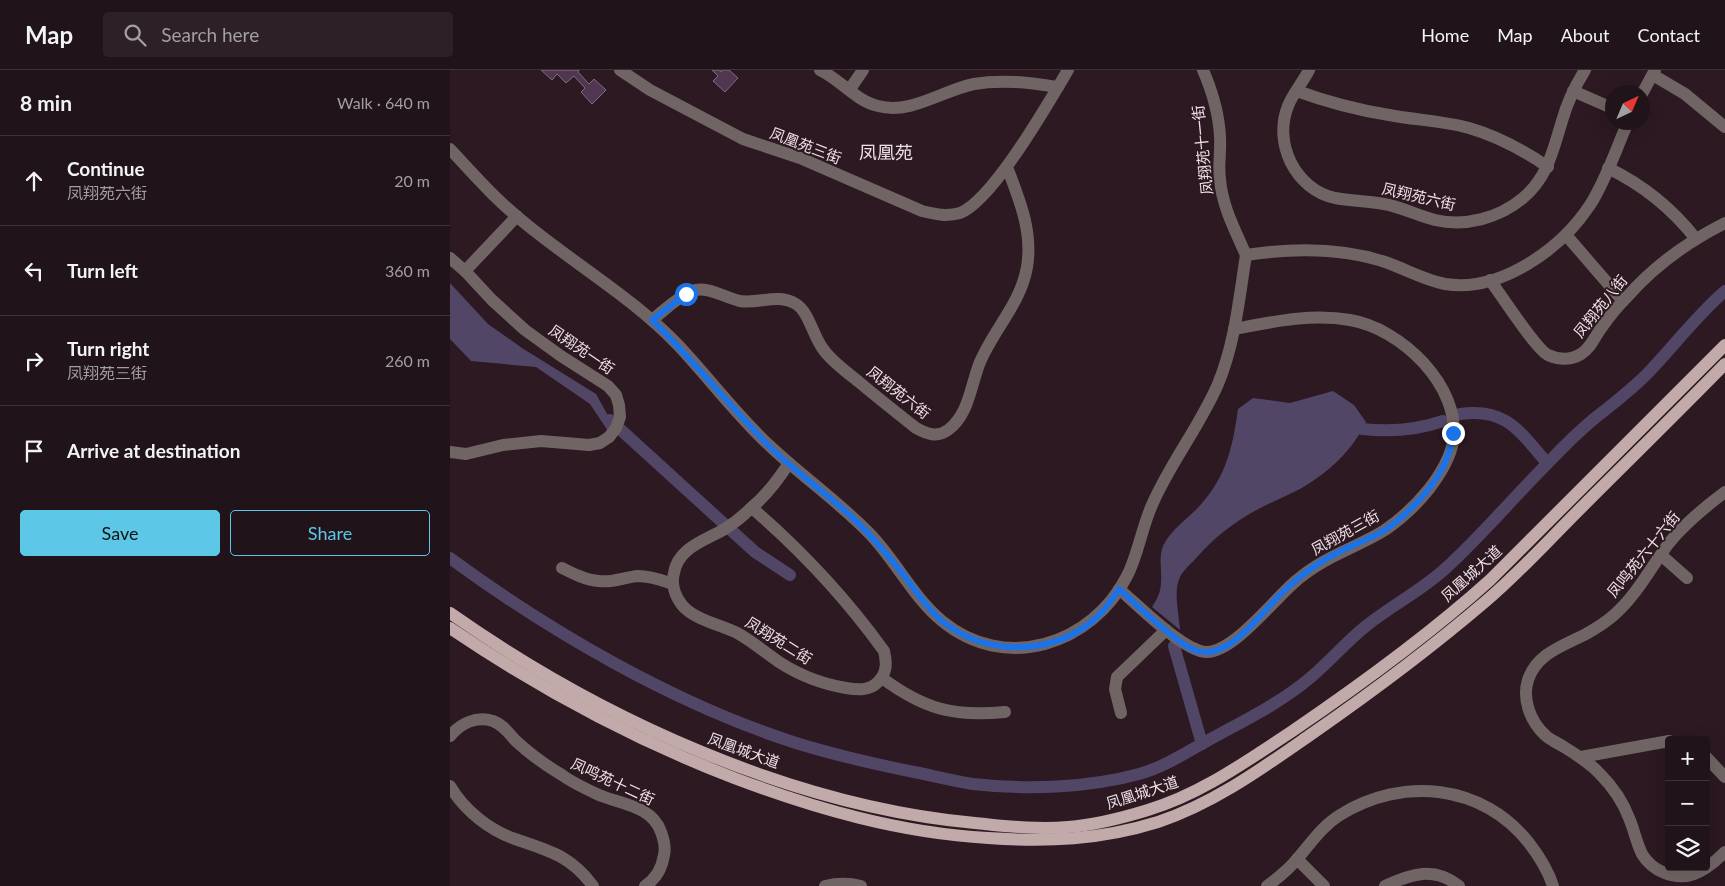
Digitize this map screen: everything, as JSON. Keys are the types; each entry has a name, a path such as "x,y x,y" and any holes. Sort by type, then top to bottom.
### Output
{"main road":[{"name":"凤凰城大道","path":"450,613 540,670 609,709 698,750 807,790 898,813 947,821 1038,828 1097,824 1149,810 1212,783 1301,725 1371,676 1452,613 1490,580 1725,345"},
{"name":"凤凰城大道","path":"450,628 541,686 627,733 727,775 814,806 852,817 911,830 958,836 1053,841 1121,832 1194,808 1224,792 1353,705 1416,658 1488,599 1725,364"}],"street":[{"name":"凤凰苑三街","path":"620,70 650,90 743,139 800,158 922,211 950,216 969,208 1007,166 1068,70"},
{"path":"820,70 830,75 866,102 886,108 912,106 956,89 992,81 1014,81 1058,87"},
{"path":"850,89 863,70"},
{"name":"凤翔苑十一街","path":"1203,70 1215,103 1218,119 1220,135 1219,166 1222,194 1230,220 1246,255"},
{"path":"1309,70 1297,91 1362,110 1436,121 1470,129 1502,141 1548,167"},
{"name":"凤翔苑六街","path":"1297,91 1288,105 1284,121 1283,138 1294,170 1319,192 1335,198 1385,204 1434,219 1453,222 1472,221 1491,216 1516,203 1537,183 1548,167 1562,119 1585,70"},
{"path":"1647,85 1654,73 1685,94 1725,127"},
{"path":"1574,91 1605,105"},
{"path":"450,149 489,192 517,216 652,320 751,427 872,536 926,606 942,622 961,634 982,643 1027,648 1050,644 1071,635 1090,623 1106,608 1128,575 1152,504 1218,383 1228,355 1234,329 1246,255 1278,251 1314,250 1351,254 1387,263 1421,277 1445,284 1468,284 1490,280 1531,263 1566,235 1590,204 1625,130"},
{"name":"凤翔苑六街","path":"652,320 693,290 709,291 741,301 771,298 785,299 796,303 802,309 824,351 842,369 916,428 927,434 942,434 955,424 964,410 979,364 990,342 1016,302 1025,274 1028,245 1026,221 1007,166"},
{"path":"1608,168 1626,176 1655,196 1677,216 1696,238"},
{"path":"465,271 517,216"},
{"name":"凤翔苑八街","path":"1490,280 1546,354 1561,359 1572,358 1582,354 1590,346 1605,323 1623,301 1656,268 1696,238 1725,223"},
{"path":"1566,235 1623,301"},
{"name":"凤翔苑一街","path":"450,258 492,300 526,330 561,356 608,386 616,395 620,406 620,417 617,426 610,436 600,443 589,446 541,441 503,445 466,454 450,452"},
{"name":"凤翔苑三街","path":"1119,589 1166,630 1184,643 1197,651 1214,651 1228,644 1245,630 1301,576 1324,560 1385,530 1405,514 1430,489 1452,443 1452,417 1448,402 1438,383 1418,357 1385,332 1350,320 1316,317 1297,318 1234,329"},
{"path":"562,568 580,577 600,582 638,576 656,578 673,584 674,572 678,561 685,552 728,527 752,508 778,479 789,463"},
{"name":"凤鸣苑六十六街","path":"1581,757 1546,736 1535,724 1529,710 1526,695 1528,680 1535,666 1546,654 1588,633 1613,615 1636,593 1661,555 1688,522 1725,492"},
{"path":"752,508 823,574 865,624 884,651 886,669 882,678 927,705 952,712 979,715 1005,712"},
{"path":"1661,555 1687,578"},
{"name":"凤翔苑二街","path":"673,584 676,596 682,606 691,613 739,634 779,662 809,678 858,690 876,685 882,678"},
{"path":"1122,713 1114,689 1117,678 1166,630"},
{"name":"凤鸣苑十二街","path":"450,736 457,728 468,721 482,719 495,722 506,728 514,739 540,761 568,780 599,795 643,810 653,818 660,828 665,852 656,876 646,885"},
{"path":"1581,757 1665,742"},
{"path":"1581,757 1601,774 1617,794 1629,817 1643,855 1652,866 1665,874 1679,876 1694,874 1707,868 1725,852"},
{"path":"1710,761 1725,778"},
{"path":"450,786 464,805 479,819 514,839 553,852 571,862 586,876 593,886"},
{"path":"1267,886 1278,878 1297,859 1316,835 1339,815 1365,801 1394,793 1425,790 1452,794 1478,803 1501,816 1522,834 1539,856 1552,886"},
{"path":"1297,859 1324,886"},
{"path":"1385,886 1417,874 1435,874 1451,880 1459,886"},
{"path":"825,886 832,884 861,886"}],"shaded area":[{"path":"450,283 488,324 522,348 596,394 611,421 608,431 590,404 536,367 471,361 450,339"},
{"path":"1333,391 1354,405 1366,422 1360,433 1346,452 1320,476 1300,489 1237,522 1223,532 1186,568 1180,577 1177,589 1180,630 1152,607 1160,589 1162,549 1172,532 1198,507 1218,481 1228,458 1238,409 1253,398 1290,403"}],"building":[{"path":"541,70 579,70 578,72 589,84 594,79 606,90 592,104 581,92 585,88 574,76 566,83 557,74 552,80"},
{"path":"712,70 720,70 721,72 729,70 738,78 725,92 713,81 718,76"}],"waterway":[{"path":"450,558 530,613 616,664 705,708 796,743 869,762 973,784 1035,787 1078,785 1119,779 1166,764 1273,704 1310,678 1366,626 1417,591 1446,568 1570,441 1647,374 1725,291"},
{"path":"1460,414 1489,414 1501,418 1520,432 1547,463"},
{"path":"610,420 755,552 790,575"},
{"path":"1362,429 1403,430 1443,421"},
{"path":"1174,646 1202,744"}],"district":[{"name":"凤凰苑","path":"886,152"}],"route":[{"path":"686,294 652,320 770,447 840,506 872,536 926,606 942,622 961,634 982,643 1027,648 1050,644 1071,635 1090,623 1106,608 1119,589 1178,640 1197,651 1214,651 1236,638 1301,576 1324,560 1385,530 1405,514 1430,489 1445,463 1452,443 1453,433"}]}
